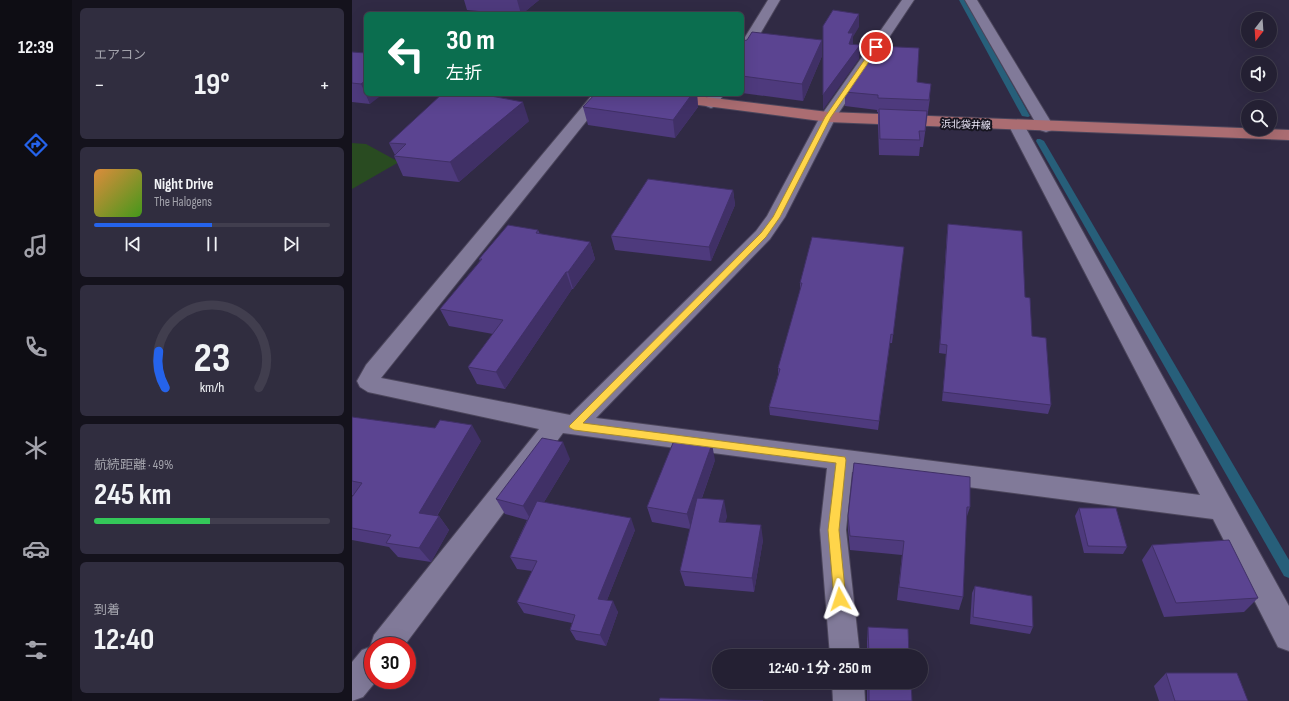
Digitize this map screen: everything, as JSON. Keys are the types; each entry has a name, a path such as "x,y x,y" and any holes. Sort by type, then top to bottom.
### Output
{"main road":[{"name":"浜北袋井線","path":"673,96 714,99 828,117 1017,126 1289,135"}],"street":[{"path":"744,50 774,0"},
{"path":"392,637 566,425 763,235 776,217 828,117 908,0"},
{"path":"971,0 1046,127"},
{"path":"599,96 379,365 368,381 376,386 566,425 1221,509"},
{"path":"1017,126 1289,636"},
{"path":"841,460 833,530 844,649"},
{"path":"352,686 364,672"},
{"path":"848,689 849,701"}],"green space":[{"path":"352,143 366,144 399,162 352,189"}],"building":[{"path":"833,10 859,14 848,33 853,33 849,44 860,45 823,95 823,26"},
{"path":"752,32 822,40 802,84 744,76 744,41 747,40"},
{"path":"877,46 919,48 917,82 931,84 929,100 878,98 878,95 845,92"},
{"path":"352,52 364,53 364,82 361,84 352,83"},
{"path":"440,96 491,96 523,102 450,162 394,156 406,144 389,143"},
{"path":"593,96 691,96 673,120 583,107"},
{"path":"879,109 927,111 925,131 919,131 920,140 880,139"},
{"path":"648,179 733,190 709,247 611,236"},
{"path":"948,224 1022,231 1025,297 1030,298 1032,336 1046,338 1051,405 943,392 947,345 940,344"},
{"path":"508,225 538,230 536,233 590,242 568,272 566,272 496,372 468,367 503,320 440,309"},
{"path":"812,237 904,247 893,335 891,334 879,421 769,407 780,369 778,368 802,283 800,283"},
{"path":"352,417 435,428 440,420 472,425 419,513 439,516 419,548 386,543 391,535 352,528 352,497 362,483 352,481"},
{"path":"542,438 563,442 523,506 496,499"},
{"path":"675,438 712,444 687,514 647,507"},
{"path":"854,463 970,477 970,507 967,507 963,597 899,587 904,541 850,536 848,516"},
{"path":"697,498 724,500 719,522 761,525 752,578 680,571"},
{"path":"537,501 631,518 598,599 613,601 600,635 570,630 575,615 517,602 537,561 510,557"},
{"path":"1079,508 1116,508 1127,547 1088,546"},
{"path":"1229,540 1258,598 1176,603 1152,545"},
{"path":"975,586 1032,596 1033,627 973,617"},
{"path":"868,627 908,629 909,649 869,649"},
{"path":"1166,673 1237,673 1248,701 1175,701"},
{"path":"869,689 911,689 912,701 869,701"},
{"path":"660,698 763,701 659,701"}],"waterway":[{"path":"962,0 1026,116"},
{"path":"1040,141 1289,572"}],"route":[{"path":"840,599 833,530 841,460 574,426 763,235 776,217 828,117 876,47"}]}
